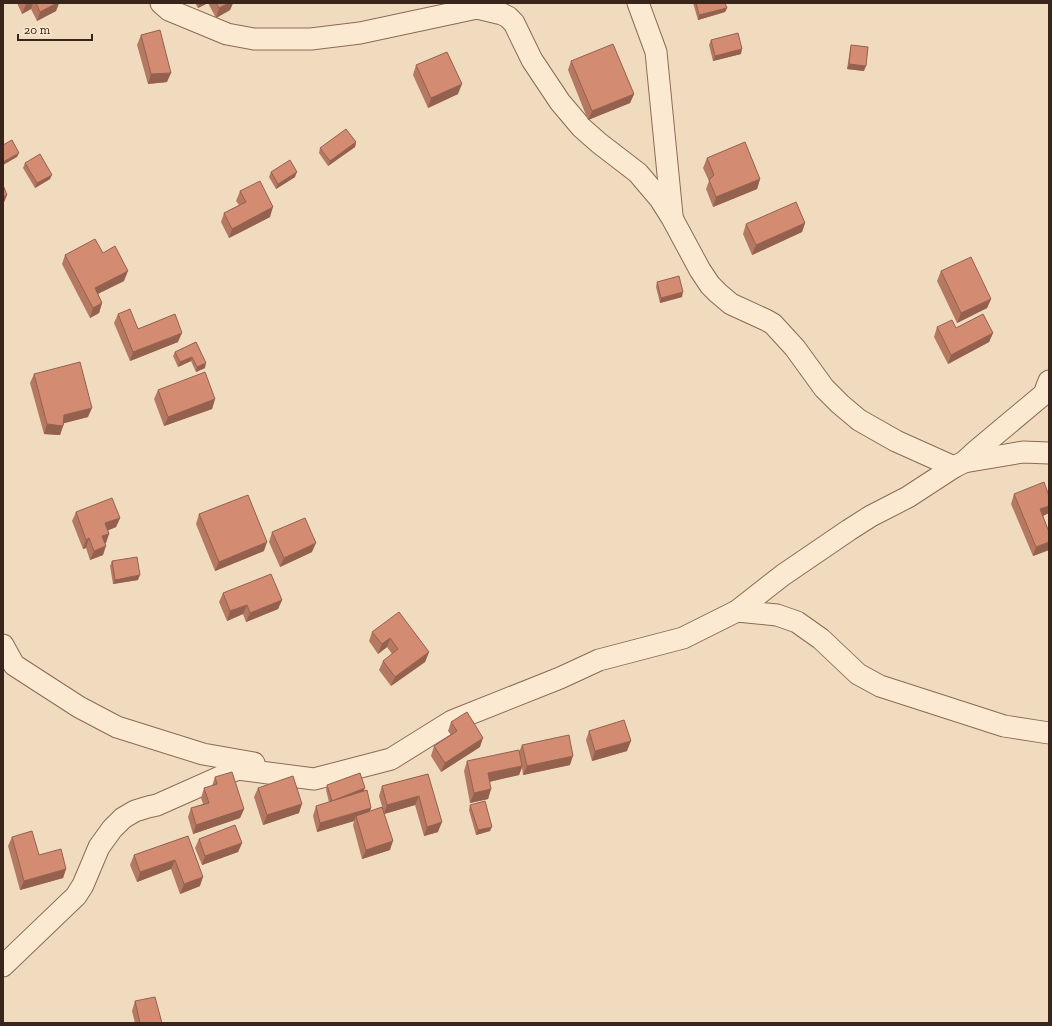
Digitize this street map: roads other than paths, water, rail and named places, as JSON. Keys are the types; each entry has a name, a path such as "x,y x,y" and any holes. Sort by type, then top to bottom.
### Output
{"street":[{"path":"161,3 169,10 227,34 254,39 311,39 360,33 477,8 502,14 508,17 514,24 532,60 560,102 582,128 638,173 660,199 710,285 730,304 773,324 795,348 824,388 840,404 860,420 896,441 959,464 1023,452 1049,453"},
{"path":"638,3 656,52 672,218"},
{"path":"4,968 76,896 84,885 99,847 112,829 123,818 135,811 148,806 157,806 238,769 314,779 391,759 452,721 560,678 599,660 683,638 737,611 783,575 849,530 871,516 908,497 959,464 1044,394 1049,381"},
{"path":"737,611 777,615 797,622 821,639 858,674 880,686 1004,726 1049,733"},
{"path":"3,645 14,665 79,707 116,727 203,754 326,776"}]}
